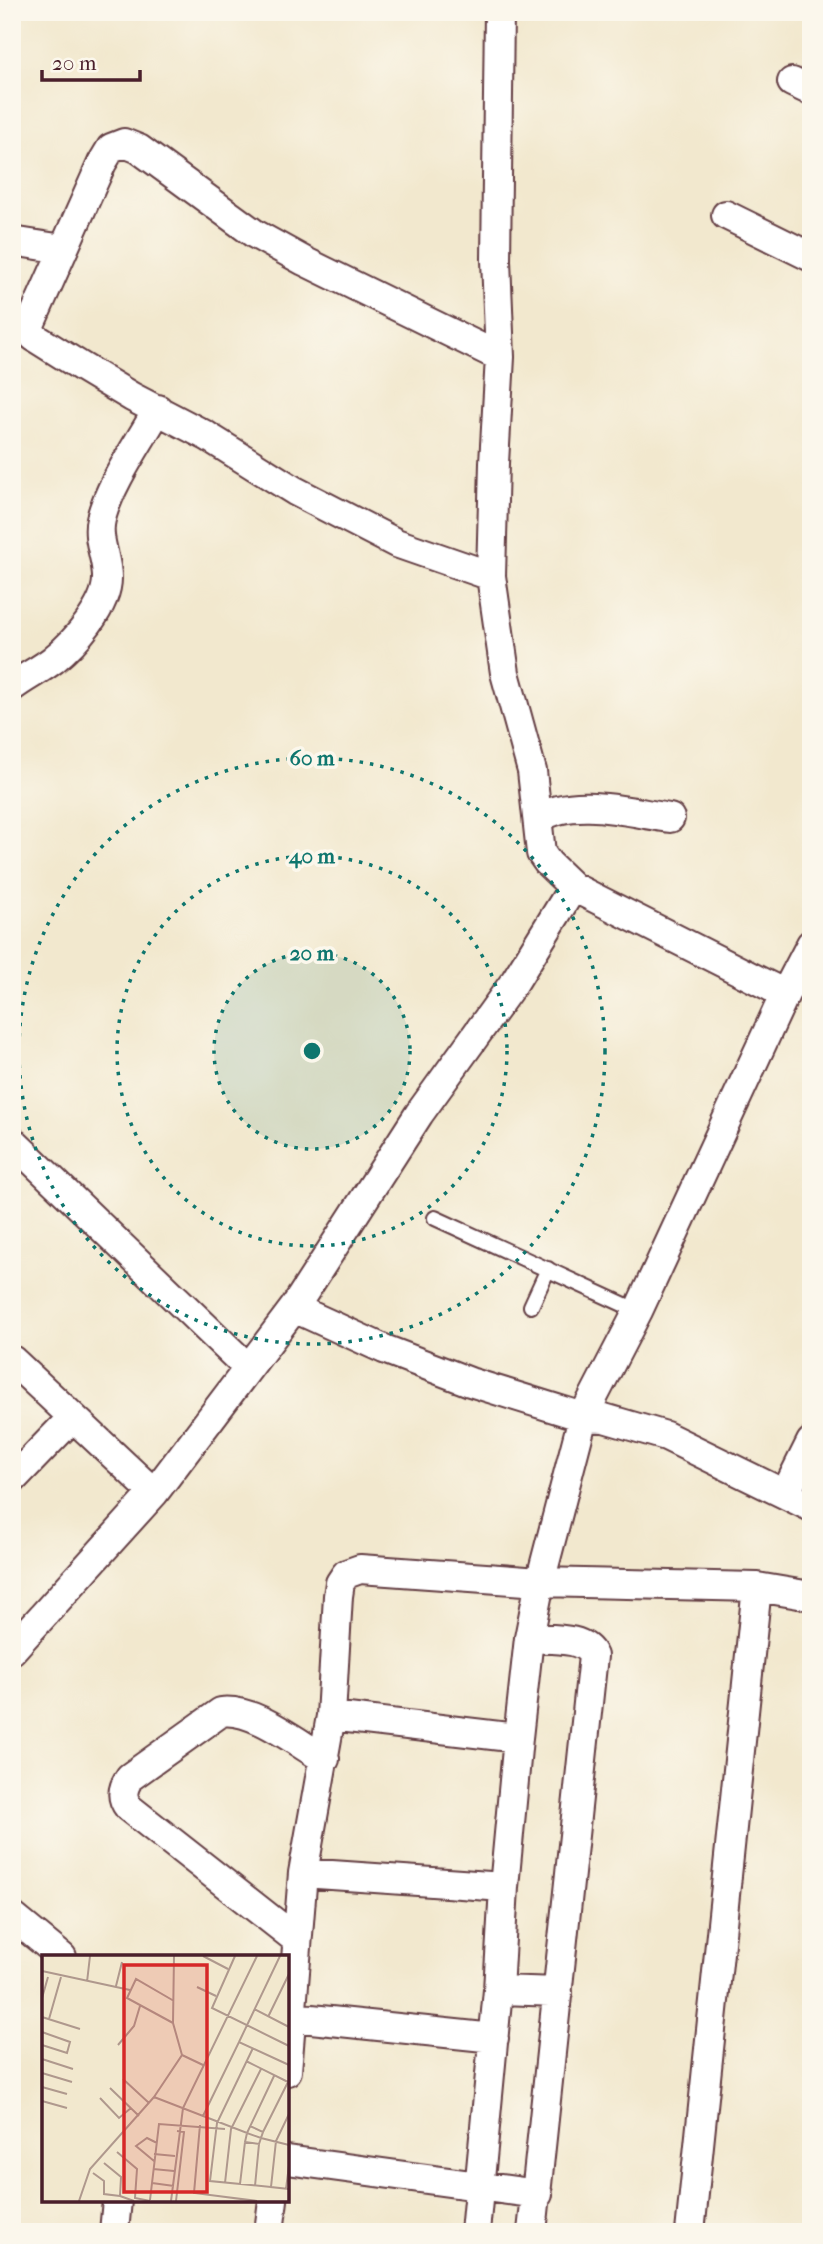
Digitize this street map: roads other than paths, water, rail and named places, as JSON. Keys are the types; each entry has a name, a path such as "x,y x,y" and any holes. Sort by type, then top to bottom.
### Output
{"street":[{"path":"499,12 496,260 500,357 491,576 505,673 532,771 541,853 573,887 785,994"},
{"path":"491,576 396,543 295,491 207,436 132,397 30,334 30,323 102,163 111,148 124,143 139,149 256,234 280,248 500,357"},
{"path":"726,215 811,257"},
{"path":"12,241 63,249"},
{"path":"12,687 50,662 69,645 99,607 106,590 107,576 99,533 104,508 158,409"},
{"path":"539,819 550,811 569,807 670,818"},
{"path":"12,1650 155,1493 294,1308 418,1114 515,981 573,887"},
{"path":"475,2232 494,2038 504,1887 529,1639 540,1582 583,1417 638,1311 785,994 811,944"},
{"path":"12,1141 248,1368"},
{"path":"294,1308 384,1349 470,1382 583,1417 604,1418 666,1436 811,1507"},
{"path":"12,1360 155,1493"},
{"path":"12,1480 73,1417"},
{"path":"785,1494 811,1442"},
{"path":"289,2049 303,1873 325,1759 331,1716 338,1596 340,1583 346,1574 360,1569 540,1582 757,1587 811,1596"},
{"path":"690,2232 757,1587"},
{"path":"529,1639 581,1643 591,1650 593,1656 532,2232"},
{"path":"297,1940 129,1808 125,1803 123,1791 130,1777 221,1712 234,1710 251,1715 325,1759"},
{"path":"331,1716 518,1738"},
{"path":"303,1873 504,1887"},
{"path":"12,1916 60,1955"},
{"path":"498,1990 558,1992"},
{"path":"292,2017 494,2038"},
{"path":"289,2160 538,2194"},
{"path":"114,2232 117,2202"},
{"path":"269,2232 273,2202"}],"lane":[{"path":"435,1218 638,1311"},
{"path":"531,1306 548,1269"}]}
